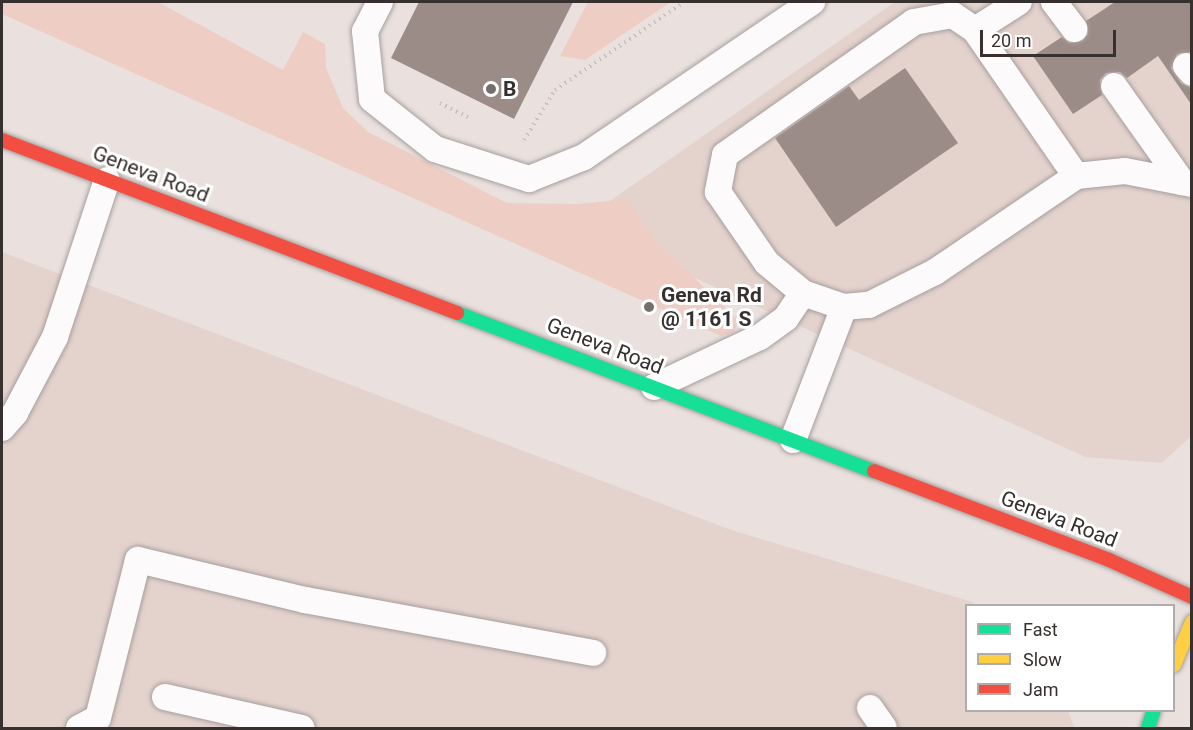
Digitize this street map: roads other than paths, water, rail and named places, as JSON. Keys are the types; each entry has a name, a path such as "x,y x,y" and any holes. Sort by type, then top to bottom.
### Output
{"main road":[{"name":"Geneva Road","path":"2,140 1109,560 1191,597"},
{"path":"1175,660 1191,622"},
{"path":"1148,729 1154,712"}],"lane":[{"path":"380,2 366,31 372,99 435,149 529,178 584,157 812,2"},
{"path":"975,30 1019,2"},
{"path":"1054,2 1074,29"},
{"path":"1076,176 975,30 953,15 914,22 725,154 718,192 767,263 803,293 844,307 868,305 935,272 1076,176 1125,171 1187,183"},
{"path":"1114,86 1187,183"},
{"path":"2,428 15,413 55,337 107,180"},
{"path":"654,387 760,337 786,318 803,293"},
{"path":"793,440 844,307"},
{"path":"79,729 98,718 138,560 305,600 593,653"},
{"path":"165,697 295,728"},
{"path":"870,708 884,729"}],"place":[{"name":"B","path":"491,89"},
{"name":"Geneva Rd @ 1161 S","path":"649,307"}]}
